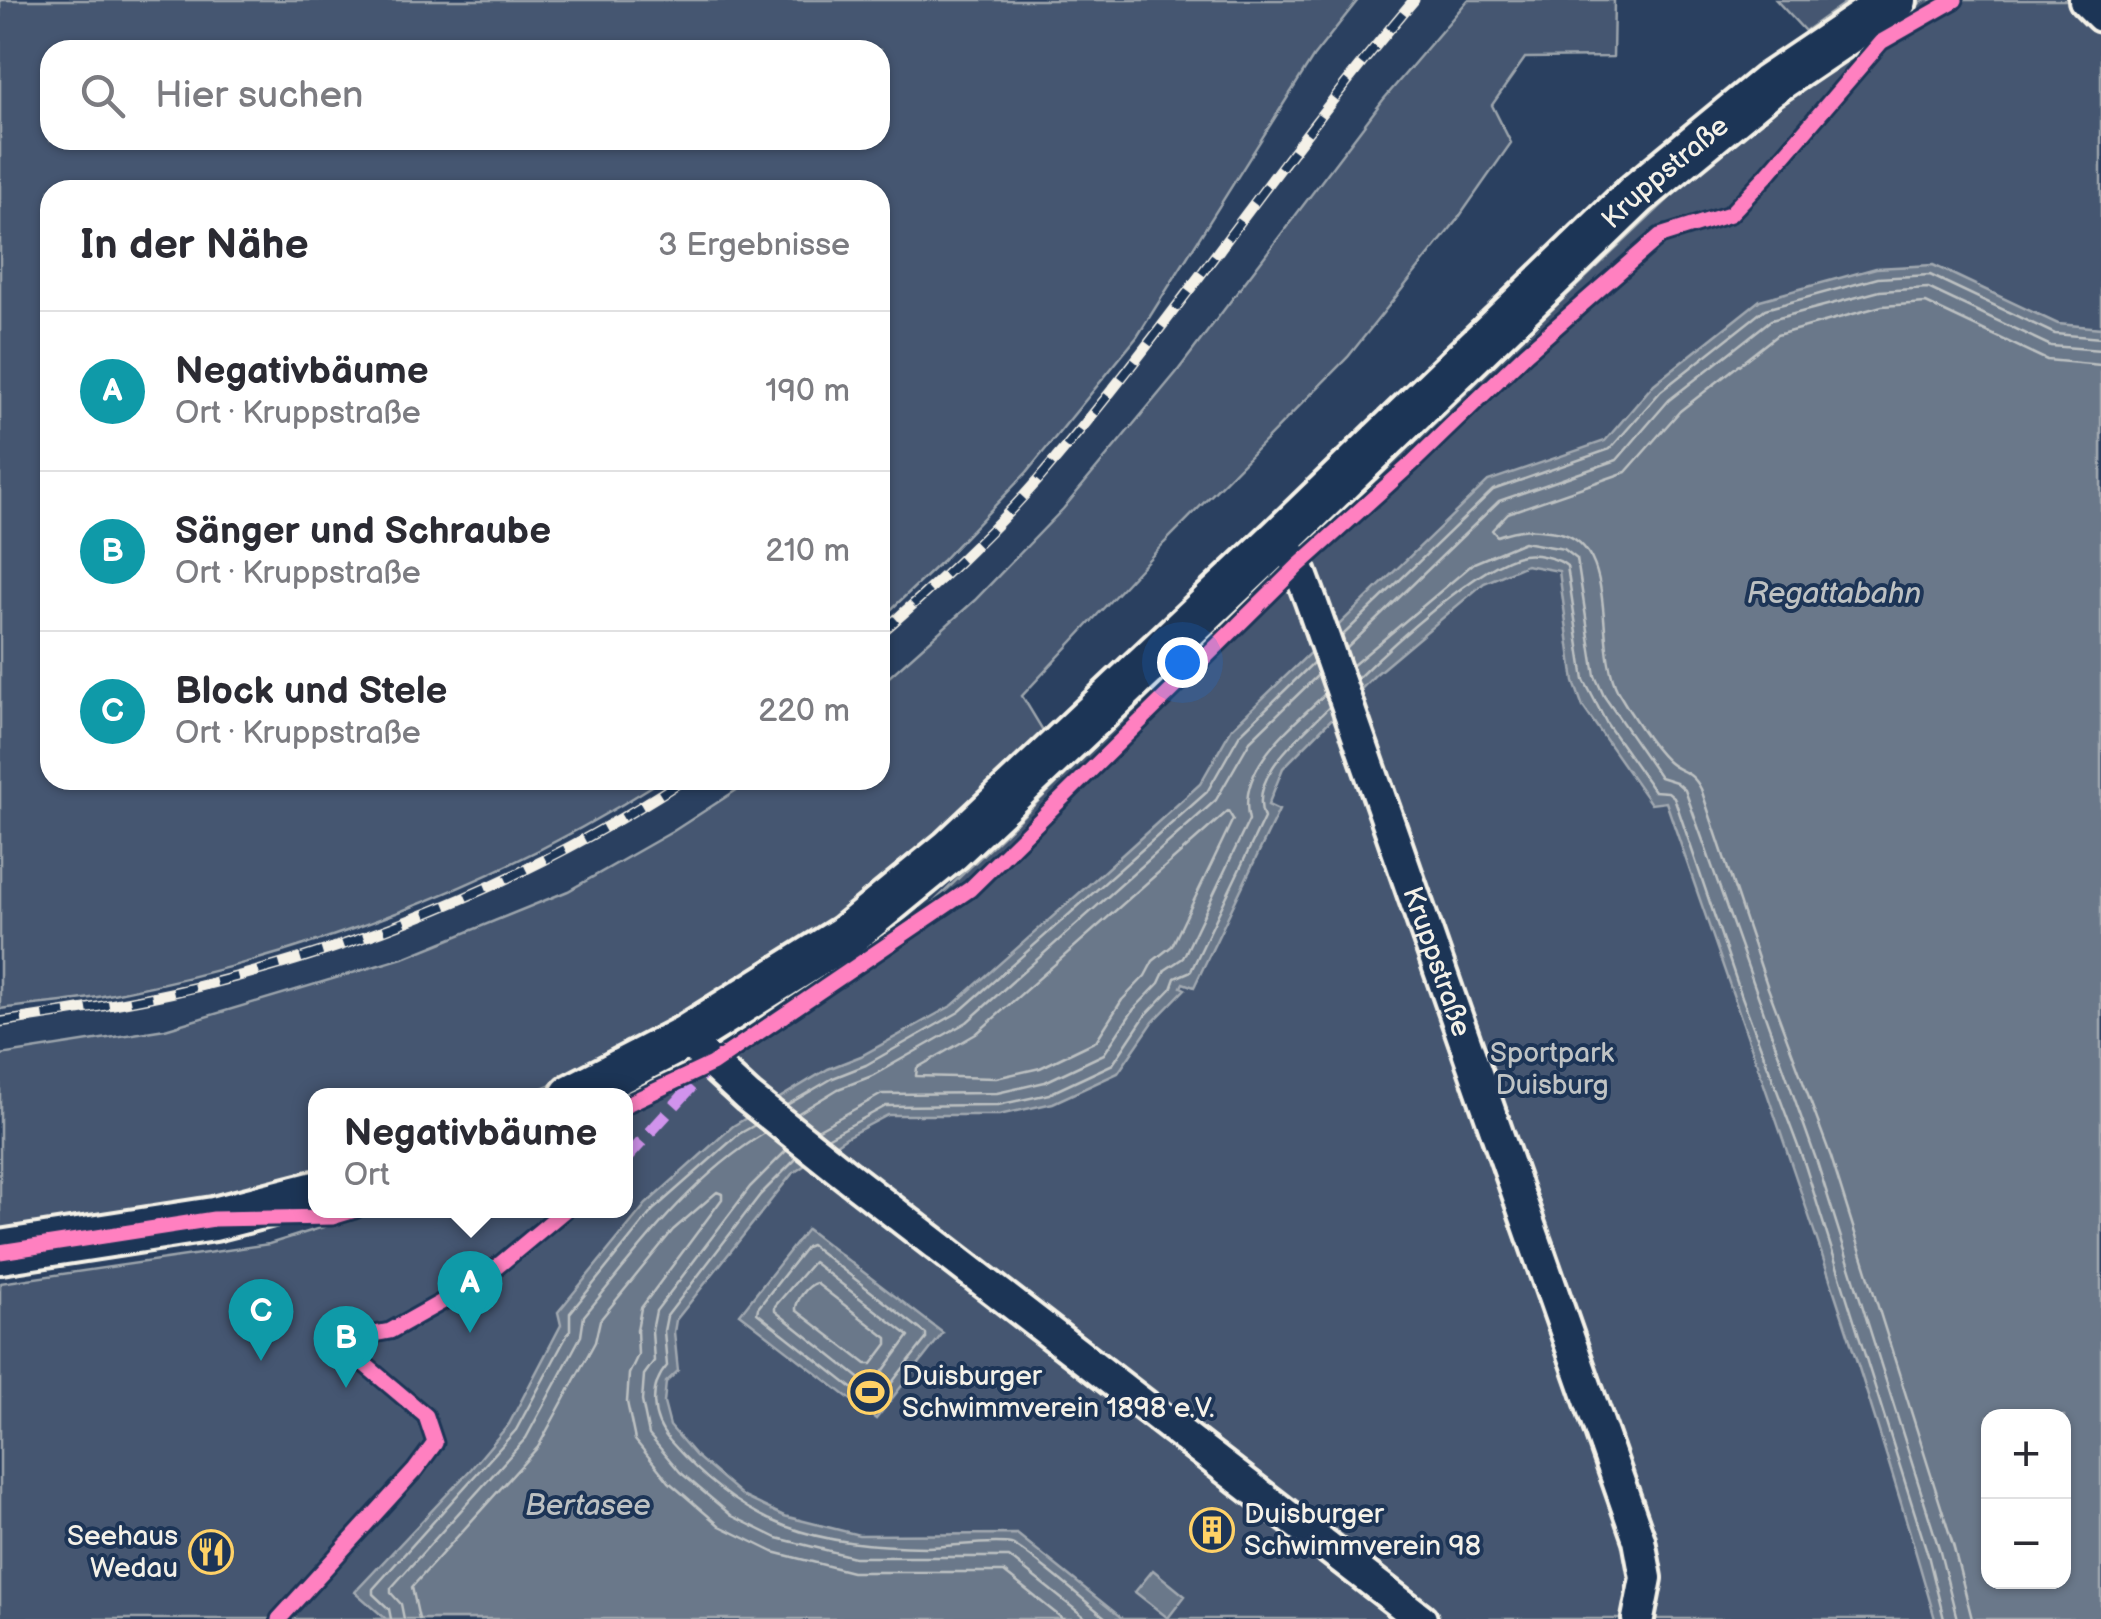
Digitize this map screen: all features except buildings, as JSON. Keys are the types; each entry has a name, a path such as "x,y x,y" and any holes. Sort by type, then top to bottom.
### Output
{"street":[{"name":"Kruppstraße","path":"587,1088 684,1038 845,936 951,850 1637,194 1768,86 1894,0"},
{"path":"2084,0 2101,16"},
{"name":"Kruppstraße","path":"1281,538 1298,566 1639,1540 1646,1578 1638,1619"},
{"path":"684,1038 748,1097 1420,1619"},
{"path":"0,1252 214,1219 308,1195"}],"green space":[{"path":"0,0 1358,0 1313,57 1137,337 1027,472 890,610 890,180 40,180 40,790 645,790 533,853 328,938 185,978 71,1001 0,1009"},
{"path":"1468,0 1614,0 1613,57 1525,58 1492,105 1511,143 1457,220 1348,357 1164,543 1022,696 1047,737 939,838 833,923 676,1023 576,1074 542,1088 308,1088 308,1177 245,1194 0,1233 0,1055 165,1029 406,957 568,891 737,790 890,790 890,676 975,600 1063,509 1176,373 1383,100"},
{"path":"1776,0 1849,0 1805,31"},
{"name":"Sportpark Duisburg","path":"1926,0 2101,0 2101,1619 0,1619 0,1283 269,1244 353,1218 633,1218 633,1109 650,1102 909,926 1753,119 1884,23"}],"water":[{"name":"Regattabahn","path":"1933,265 2058,324 2101,328 2101,1619 1935,1619 1840,1311 1666,802 1651,804 1583,707 1574,682 1559,571 1526,565 1484,583 1375,675 1283,768 1268,805 1279,810 1194,987 1183,983 1181,987 1185,989 1153,1022 1118,1073 1053,1103 999,1115 888,1115 848,1136 792,1174 676,1320 678,1371 666,1382 664,1403 670,1426 696,1456 744,1497 784,1516 859,1535 1017,1534 1123,1619 386,1619 355,1592 509,1424 561,1325 558,1312 646,1204 733,1126 828,1069 861,1056 953,1005 1200,784 1232,728 1488,481 1605,441 1654,384 1760,300 1876,268"},
{"path":"807,1229 943,1333 876,1419 740,1314"},
{"path":"1153,1570 1185,1596 1168,1618 1135,1592"}],"railway":[{"path":"890,625 981,540 1087,422 1414,0"},
{"path":"0,1022 168,993 344,944 462,899 519,872 667,790"}],"marked path":[{"path":"633,1151 702,1075"}],"cycle path":[{"path":"633,1101 712,1064 970,889 1298,566 1526,353 1660,236 1730,214 1881,42 1955,0"},
{"path":"0,1252 214,1219 308,1217"},
{"path":"337,1341 390,1331 481,1280 555,1218"},
{"path":"279,1619 435,1443 426,1416 337,1341"}],"place":[{"name":"Negativbäume","path":"470,1333"},
{"name":"Block und Stele","path":"261,1361"},
{"name":"Sänger und Schraube","path":"346,1388"},
{"name":"Duisburger Schwimmverein 1898 e.V.","path":"870,1392"},
{"name":"Duisburger Schwimmverein 98","path":"1212,1530"},
{"name":"Seehaus Wedau","path":"211,1552"}],"water label":[{"name":"Bertasee","path":"588,1506"}]}
